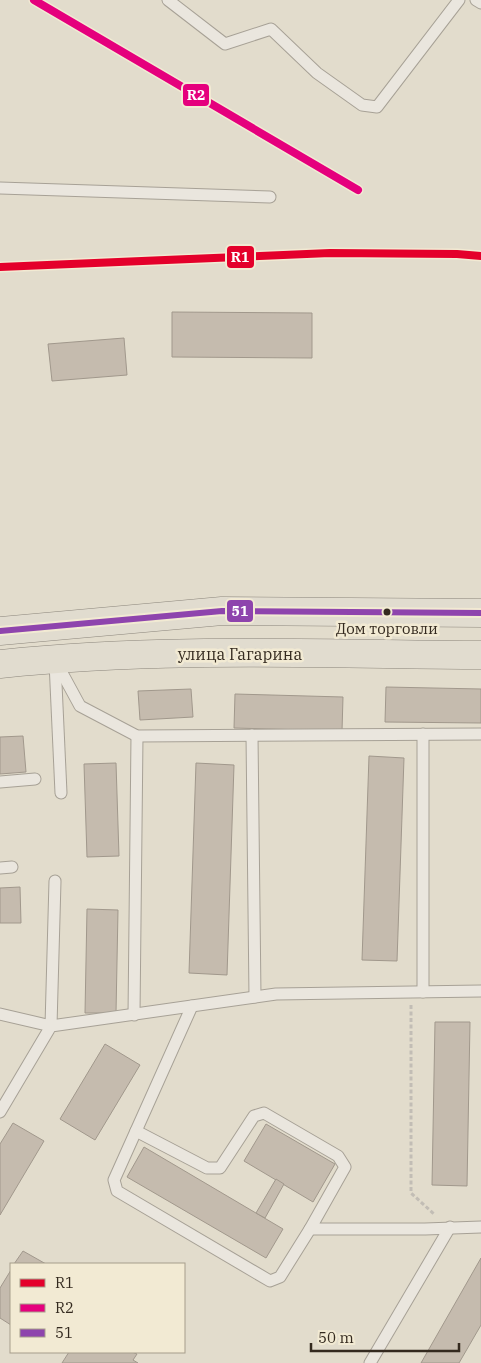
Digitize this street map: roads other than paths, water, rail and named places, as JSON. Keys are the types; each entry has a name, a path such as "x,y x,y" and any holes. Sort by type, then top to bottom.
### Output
{"main road":[{"path":"0,631 222,611 481,613"},
{"name":"улица Гагарина","path":"0,664 54,658 226,653 481,655"}],"lane":[{"path":"168,0 225,44 271,28 317,73 362,105 377,107 459,0"},
{"path":"476,0 481,3"},
{"path":"0,188 270,196"},
{"path":"54,658 80,706 137,736 481,734"},
{"path":"54,658 60,793"},
{"path":"423,734 423,992"},
{"path":"252,735 255,997"},
{"path":"134,1015 137,736"},
{"path":"0,782 36,780"},
{"path":"0,1112 51,1026 55,881"},
{"path":"0,1014 51,1026 276,994 481,991"},
{"path":"136,1131 207,1168 220,1168 254,1116 264,1112 338,1156 345,1167 280,1277 270,1281 117,1191 114,1180 192,1006"},
{"path":"370,1363 450,1227"},
{"path":"310,1229 481,1227"}],"place":[{"name":"Дом торговли","path":"387,612"}]}
